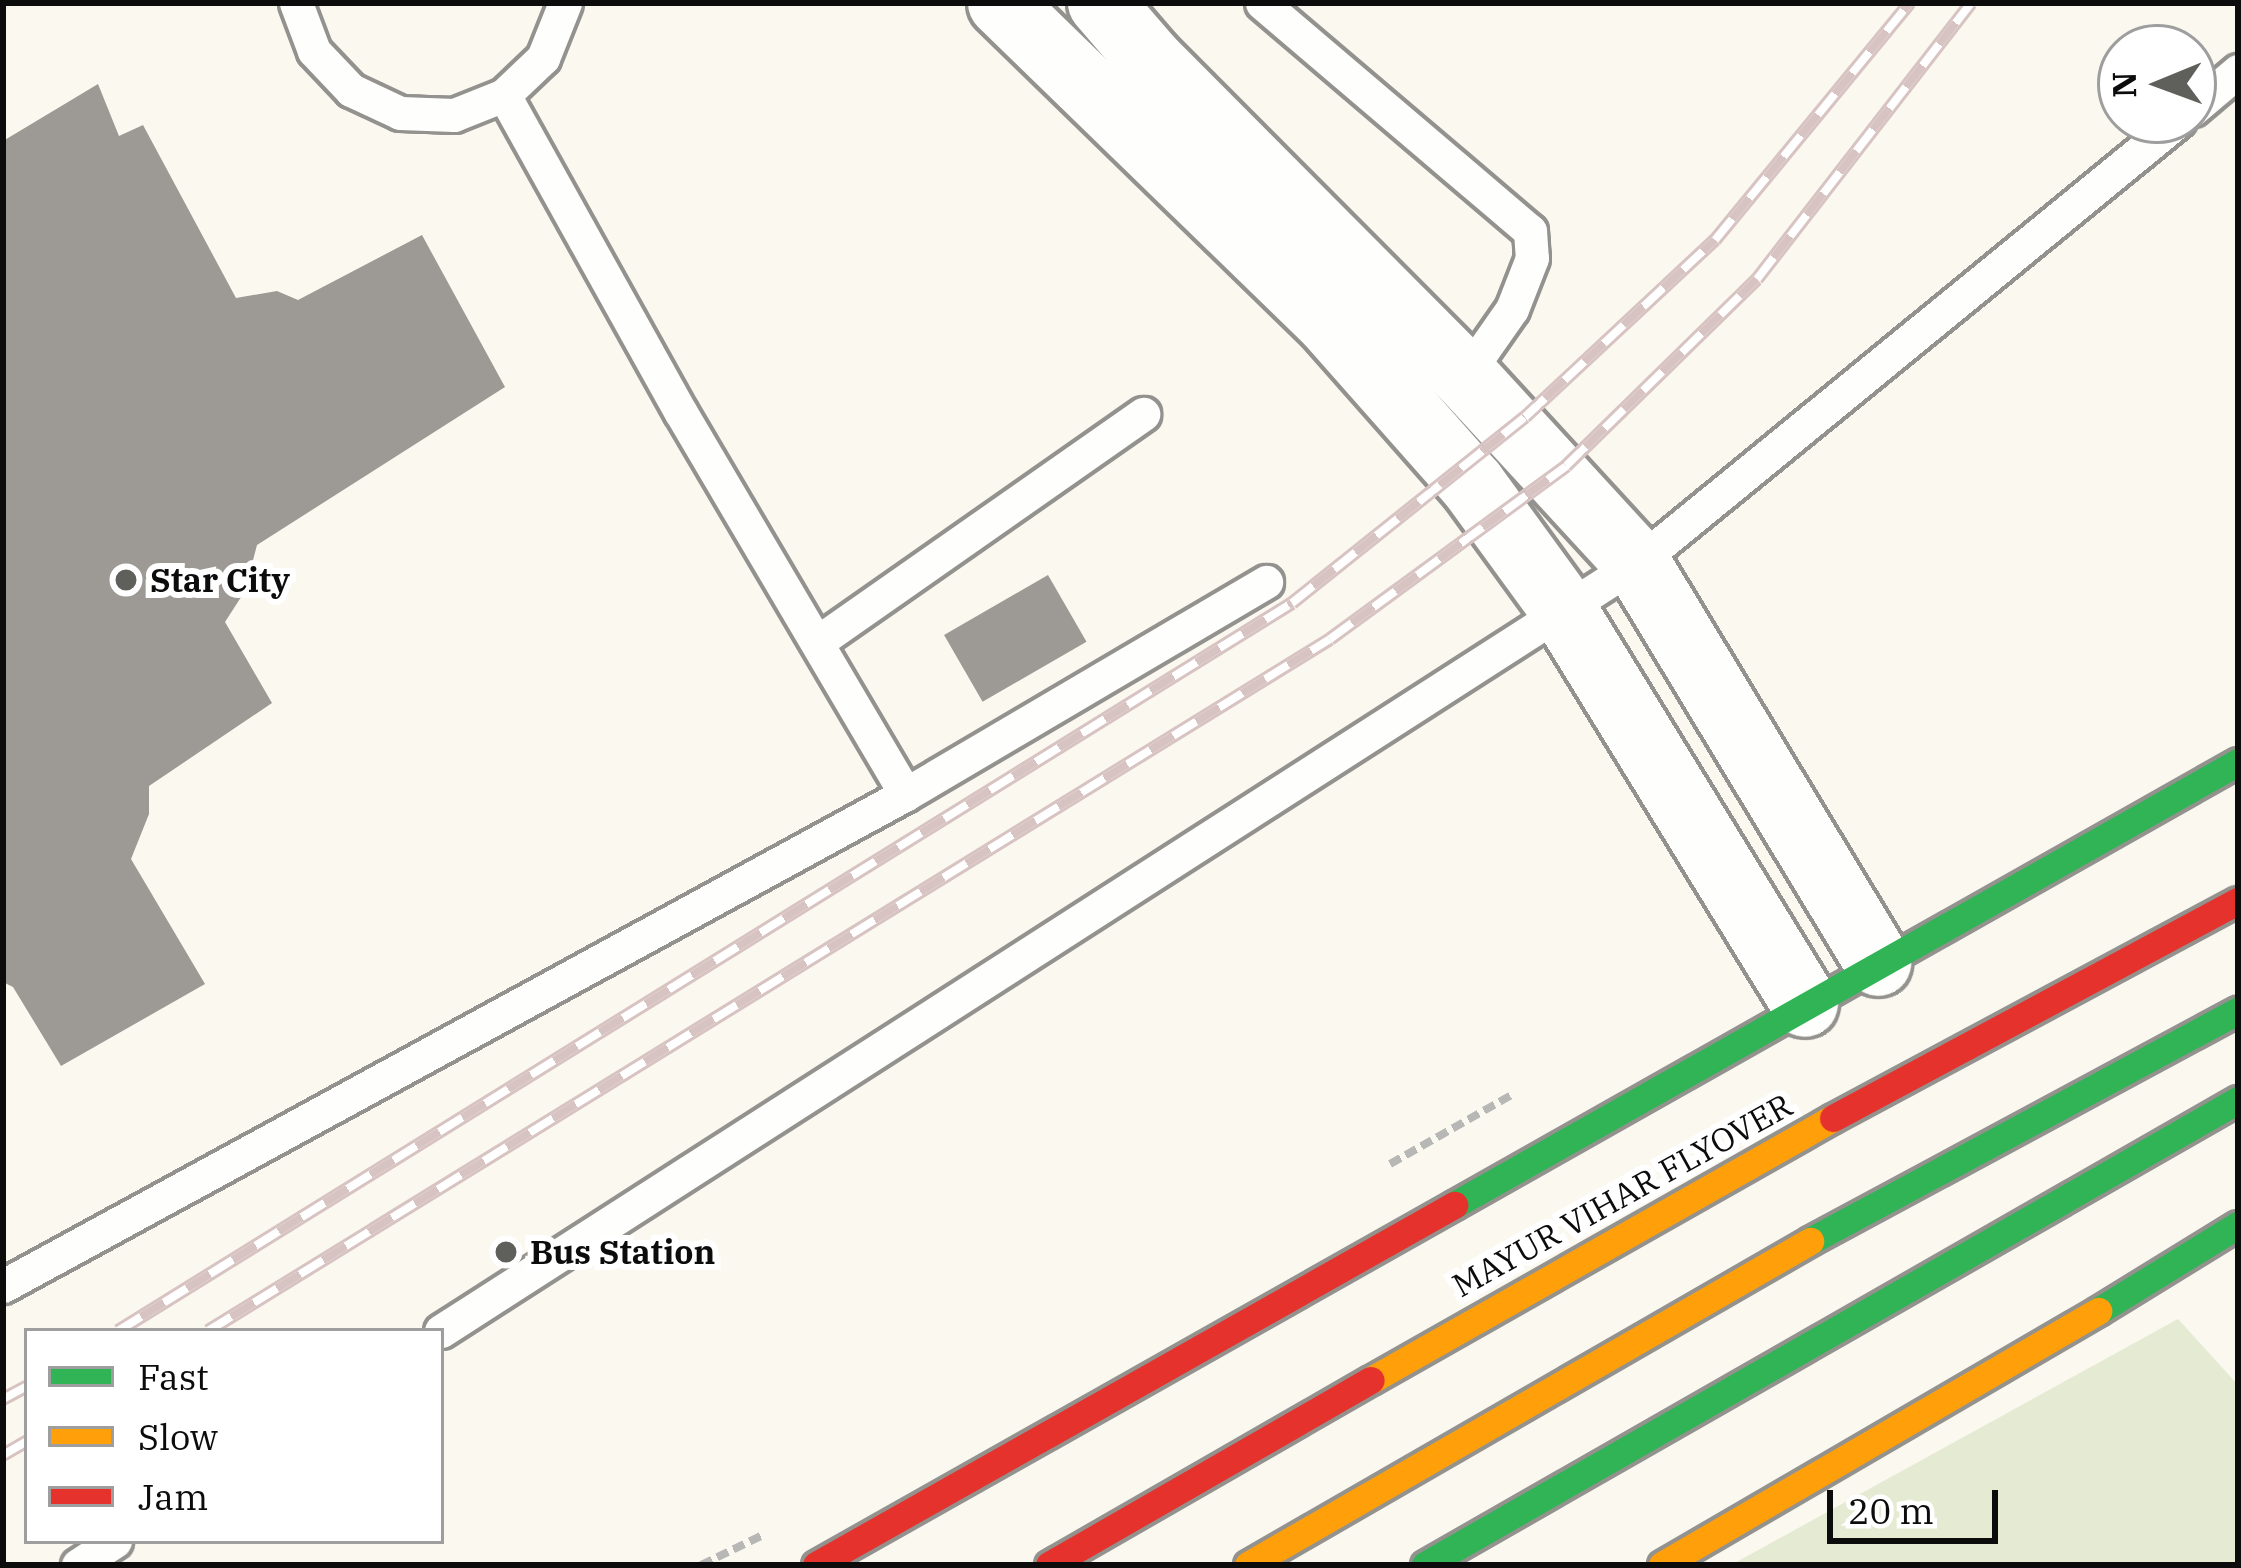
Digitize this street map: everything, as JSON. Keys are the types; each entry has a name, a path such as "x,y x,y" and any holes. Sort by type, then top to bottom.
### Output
{"main road":[{"path":"816,1565 2238,761"},
{"name":"MAYUR VIHAR FLYOVER","path":"1049,1565 1767,1153 2238,901"},
{"path":"1248,1565 1817,1237 2238,1011"},
{"path":"1425,1565 2238,1100"},
{"path":"1662,1565 1948,1403 2238,1225"}],"street":[{"path":"1000,3 1328,321 1473,485 1563,608 1805,1004"},
{"path":"1115,8 1637,563 1878,963"}],"lane":[{"path":"296,3 314,51 351,90 400,113 454,115 504,95 543,58 566,3"},
{"path":"1262,3 1530,231 1532,257 1512,309 1465,376"},
{"path":"504,95 680,411 906,794"},
{"path":"444,1329 1637,563 2150,144"},
{"path":"819,641 1143,414"},
{"path":"3,1286 906,794 1266,582"},
{"path":"78,1565 110,1544"}],"green space":[{"path":"2178,1319 2238,1385 2238,1565 1731,1565"}],"building":[{"name":"Star City","path":"98,84 119,136 143,125 236,298 277,291 298,300 422,235 505,387 257,545 245,591 225,622 272,703 149,786 149,814 131,859 205,984 61,1066 13,987 3,982 3,141"},
{"path":"1048,575 1086,642 983,702 944,635"}],"railway":[{"path":"123,1328 1292,603 1525,417 1715,240 1910,3"},
{"path":"213,1328 1330,639 1566,466 1757,279 1971,3"},
{"path":"3,1399 24,1388"},
{"path":"3,1455 24,1443"}],"traffic: fast":[{"path":"1454,1205 2238,762"},
{"path":"1810,1241 2238,1011"},
{"path":"1425,1565 2238,1100"},
{"path":"2098,1311 2238,1225"}],"traffic: slow":[{"path":"1371,1380 1833,1118"},
{"path":"1248,1565 1810,1241"},
{"path":"1662,1565 2098,1311"}],"traffic: jam":[{"path":"1833,1118 2238,901"},
{"path":"816,1565 1454,1205"},
{"path":"1049,1565 1371,1380"}],"place":[{"name":"Star City","path":"126,580"},
{"name":"Bus Station","path":"506,1252"}]}
